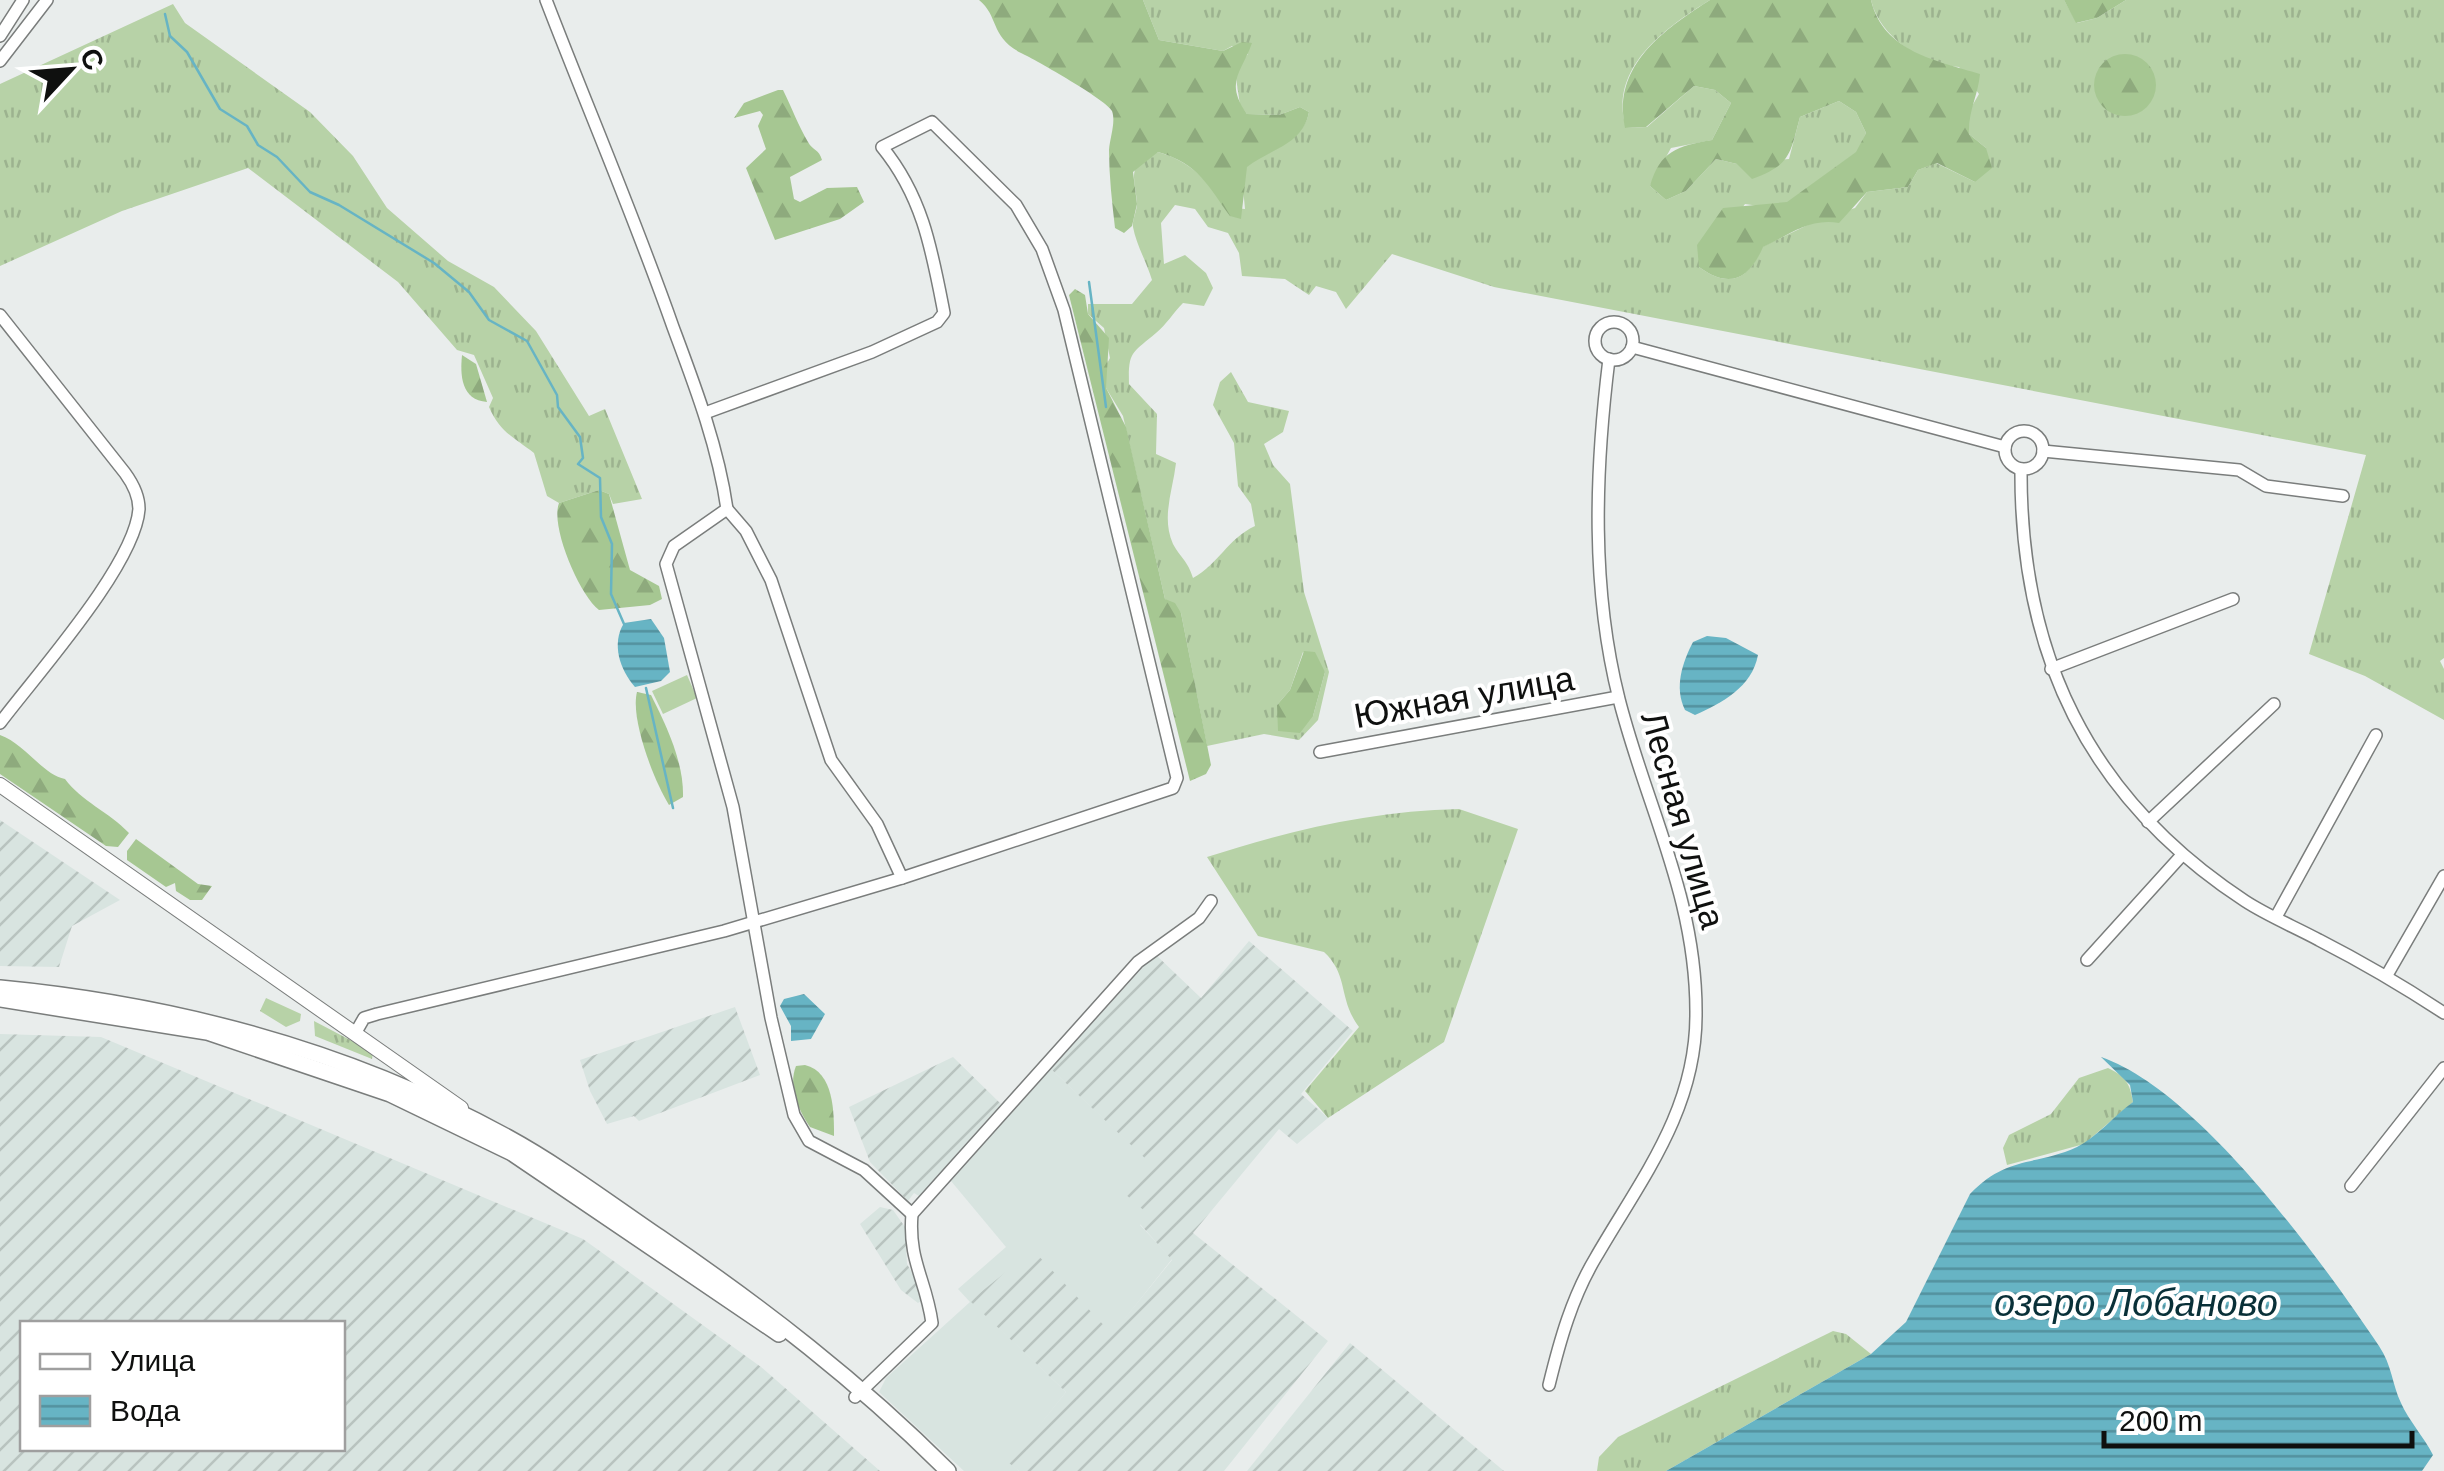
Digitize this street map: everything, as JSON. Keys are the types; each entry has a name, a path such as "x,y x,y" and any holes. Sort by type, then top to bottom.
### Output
{"main road":[{"path":"0,988 206,1020 482,1124 554,1167 743,1294 948,1471"},
{"path":"0,999 207,1032 392,1089 564,1186 737,1303 858,1393 933,1471"}],"street":[{"path":"0,36 23,0"},
{"path":"0,61 46,0"},
{"path":"546,0 615,164 704,413 727,509 746,531 771,580 831,760 877,824 902,878"},
{"path":"356,1032 364,1018 377,1014 752,922 902,878 1167,793 1177,778 1064,310 1042,248 1016,205 932,122 882,147 906,175 920,207 944,313 937,322 872,352 704,413"},
{"path":"0,316 126,474 138,496 139,510 114,570 0,722"},
{"path":"1606,324 1626,327 1632,347 1622,358 1609,360 1598,351 1594,341 1606,324"},
{"path":"1632,347 2005,447"},
{"name":"Лесная улица","path":"1549,1385 1575,1297 1662,1150 1687,1077 1696,1018 1685,902 1644,788 1618,697 1602,607 1597,512 1609,360"},
{"path":"2029,432 2038,437 2043,452 2036,465 2021,469 2008,461 2005,447 2014,434 2029,432"},
{"path":"2043,452 2239,470 2266,486 2343,496"},
{"path":"2021,469 2026,572 2052,669 2098,762 2148,822 2182,855 2247,902 2387,975 2444,1013"},
{"path":"727,509 674,546 666,564 733,807 771,1018 801,1130 826,1153 864,1170 912,1214"},
{"path":"2052,669 2233,600"},
{"name":"Южная улица","path":"1320,752 1618,697"},
{"path":"2148,822 2274,704"},
{"path":"2276,918 2376,735"},
{"path":"0,786 482,1124"},
{"path":"2087,960 2182,855"},
{"path":"2387,975 2444,876"},
{"path":"858,1393 932,1323 932,1303 910,1246 912,1214 1138,962 1198,918 1211,901"},
{"path":"392,1089 398,1063"},
{"path":"2350,1186 2444,1068"}],"shaded area":[{"path":"0,820 120,900 72,926 59,967 0,966"},
{"path":"1249,941 1353,1031 1301,1094 1328,1118 1297,1144 1279,1129 1193,1233 1328,1341 1224,1471 1019,1471 1009,1463 1066,1392 970,1301 1033,1250 1112,1334 1172,1260 1140,1224 1148,1214 1124,1193 1150,1163 1051,1069 1155,954 1201,998"},
{"path":"735,1007 760,1075 639,1121 634,1116 607,1124 580,1060"},
{"path":"0,1034 101,1037 583,1239 761,1367 880,1471 0,1471"},
{"path":"953,1057 1001,1104 919,1196 914,1193 908,1201 870,1162 849,1107"},
{"path":"1051,1069 1151,1163 1148,1215 1140,1225 1172,1259 1112,1335 971,1301 1066,1392 1010,1463 1019,1471 964,1471 879,1392 886,1378 970,1302 958,1289 1006,1247 951,1181"},
{"path":"880,1207 893,1210 905,1227 907,1264 926,1297 918,1303 901,1290 860,1224"},
{"path":"1350,1343 1504,1471 1247,1471"}],"green space":[{"path":"979,0 1143,0 1159,40 1223,51 1242,42 1252,43 1236,85 1247,114 1279,115 1300,107 1309,112 1306,123 1293,139 1247,167 1241,219 1230,216 1193,170 1158,152 1133,172 1137,204 1132,226 1124,233 1115,228 1112,199 1112,111 1085,90 1011,47"},
{"path":"1143,0 1710,0 1675,23 1644,52 1625,87 1626,128 1647,127 1694,86 1715,90 1731,103 1712,140 1671,148 1650,186 1666,200 1686,191 1716,159 1737,164 1789,159 1800,117 1839,101 1856,112 1866,133 1857,152 1787,203 1766,207 1745,204 1699,267 1729,279 1744,274 1762,247 1818,220 1855,208 1867,192 1908,187 1918,170 1936,163 1975,182 1986,148 1969,134 1968,113 1979,94 1959,67 1931,61 1904,47 1883,26 1871,0 2064,0 2077,23 2097,18 2126,0 2444,0 2444,658 2440,661 2444,669 2444,720 2365,676 2309,654 2366,455 1494,287 1392,254 1346,309 1336,292 1316,286 1309,295 1285,279 1242,276 1239,253 1228,233 1208,227 1195,209 1175,205 1161,223 1164,264 1185,255 1206,273 1213,288 1204,306 1183,303 1137,349 1129,373 1129,384 1157,414 1156,454 1176,463 1168,514 1173,544 1193,578 1255,526 1251,504 1238,486 1234,443 1213,405 1220,382 1231,372 1248,402 1289,411 1283,432 1264,444 1273,465 1290,484 1304,592 1329,672 1318,720 1299,740 1264,734 1207,746 1181,613 1165,599 1123,416 1106,388 1105,367 1110,358 1104,328 1088,314 1088,304 1132,304 1152,280 1133,227 1137,203 1134,173 1141,162 1158,152 1179,160 1197,173 1224,207 1245,209 1242,177 1247,166 1292,138 1309,112 1300,107 1279,115 1247,114 1240,105 1235,71 1248,54 1232,46 1223,51 1159,40","holes":["1303,652 1325,672 1313,716 1277,705 1290,690"]},
{"path":"1710,0 1871,0 1877,18 1900,43 1930,59 1980,74 1969,134 1986,148 1992,168 1975,182 1937,163 1918,170 1908,187 1867,192 1839,223 1808,225 1763,247 1751,267 1737,278 1710,274 1699,267 1697,245 1723,208 1787,202 1856,152 1866,133 1856,112 1839,101 1800,117 1791,149 1775,169 1752,179 1737,164 1716,159 1686,191 1666,200 1650,186 1659,165 1680,148 1712,140 1731,103 1715,90 1694,86 1646,127 1625,128 1626,86 1634,68 1659,37"},
{"path":"2064,0 2126,0 2097,18 2076,23"},
{"path":"173,4 185,23 310,112 353,156 387,208 448,261 494,287 536,331 589,416 605,409 642,499 613,504 609,494 599,490 559,503 547,496 534,453 508,433 493,415 489,407 493,398 474,355 457,350 398,282 248,168 122,211 0,266 0,84"},
{"path":"2125,54 2147,63 2156,85 2147,107 2125,116 2103,107 2094,85 2103,63"},
{"path":"783,90 810,145 822,160 790,177 794,199 800,202 827,188 857,187 864,202 840,219 775,240 746,168 766,149 758,126 763,115 760,111 734,118 744,103"},
{"path":"1075,289 1085,295 1088,314 1109,338 1106,388 1126,427 1165,599 1175,603 1181,613 1211,765 1206,774 1190,781 1069,295"},
{"path":"462,355 476,364 487,402 467,392 462,378"},
{"path":"599,490 609,494 630,570 659,586 662,599 650,605 599,610 583,590 562,543 557,514 559,503"},
{"path":"1304,651 1315,652 1325,672 1313,716 1300,733 1278,731 1277,705 1290,690"},
{"path":"687,675 697,698 663,714 652,691"},
{"path":"637,692 651,695 677,757 683,797 669,805 650,766 640,733"},
{"path":"0,735 49,772 65,779 129,833 118,847 106,846 0,774"},
{"path":"1459,809 1518,829 1444,1042 1328,1118 1305,1091 1359,1027 1348,1007 1337,969 1324,952 1258,936 1207,857 1332,824"},
{"path":"136,839 198,884 212,886 202,900 190,900 176,891 175,883 166,887 127,860 127,851"},
{"path":"266,998 301,1014 300,1021 286,1027 260,1011"},
{"path":"314,1021 373,1052 372,1059 315,1036"},
{"path":"796,1066 815,1069 827,1084 834,1136 810,1127 798,1105 794,1073"},
{"path":"2108,1068 2126,1081 2133,1102 2084,1144 2007,1165 2003,1148 2009,1135 2051,1114 2079,1078"},
{"path":"1833,1331 1846,1334 1871,1354 1666,1471 1597,1471 1599,1457 1618,1437"}],"water":[{"path":"651,619 664,638 670,672 661,681 635,687 622,665 618,639 624,623"},
{"path":"1707,636 1726,638 1758,655 1743,685 1695,715 1685,710 1682,702 1681,676 1693,642"},
{"path":"804,994 825,1014 811,1039 791,1041 791,1026 780,1006 784,999"},
{"name":"озеро Лобаново","path":"2101,1057 2138,1075 2177,1104 2217,1141 2292,1226 2383,1353 2401,1403 2433,1455 2422,1471 1666,1471 1871,1354 1906,1322 1970,1194 2009,1167 2077,1147 2133,1102 2130,1085"}],"waterway":[{"path":"165,14 170,36 187,52 220,109 247,126 258,145 277,157 310,192 339,205 434,263 469,292 489,320 527,341 557,395 558,407 580,437 583,458 578,464 600,478 601,517 612,544 611,594 624,624"},
{"path":"1089,282 1106,407"},
{"path":"646,688 673,808"}]}
